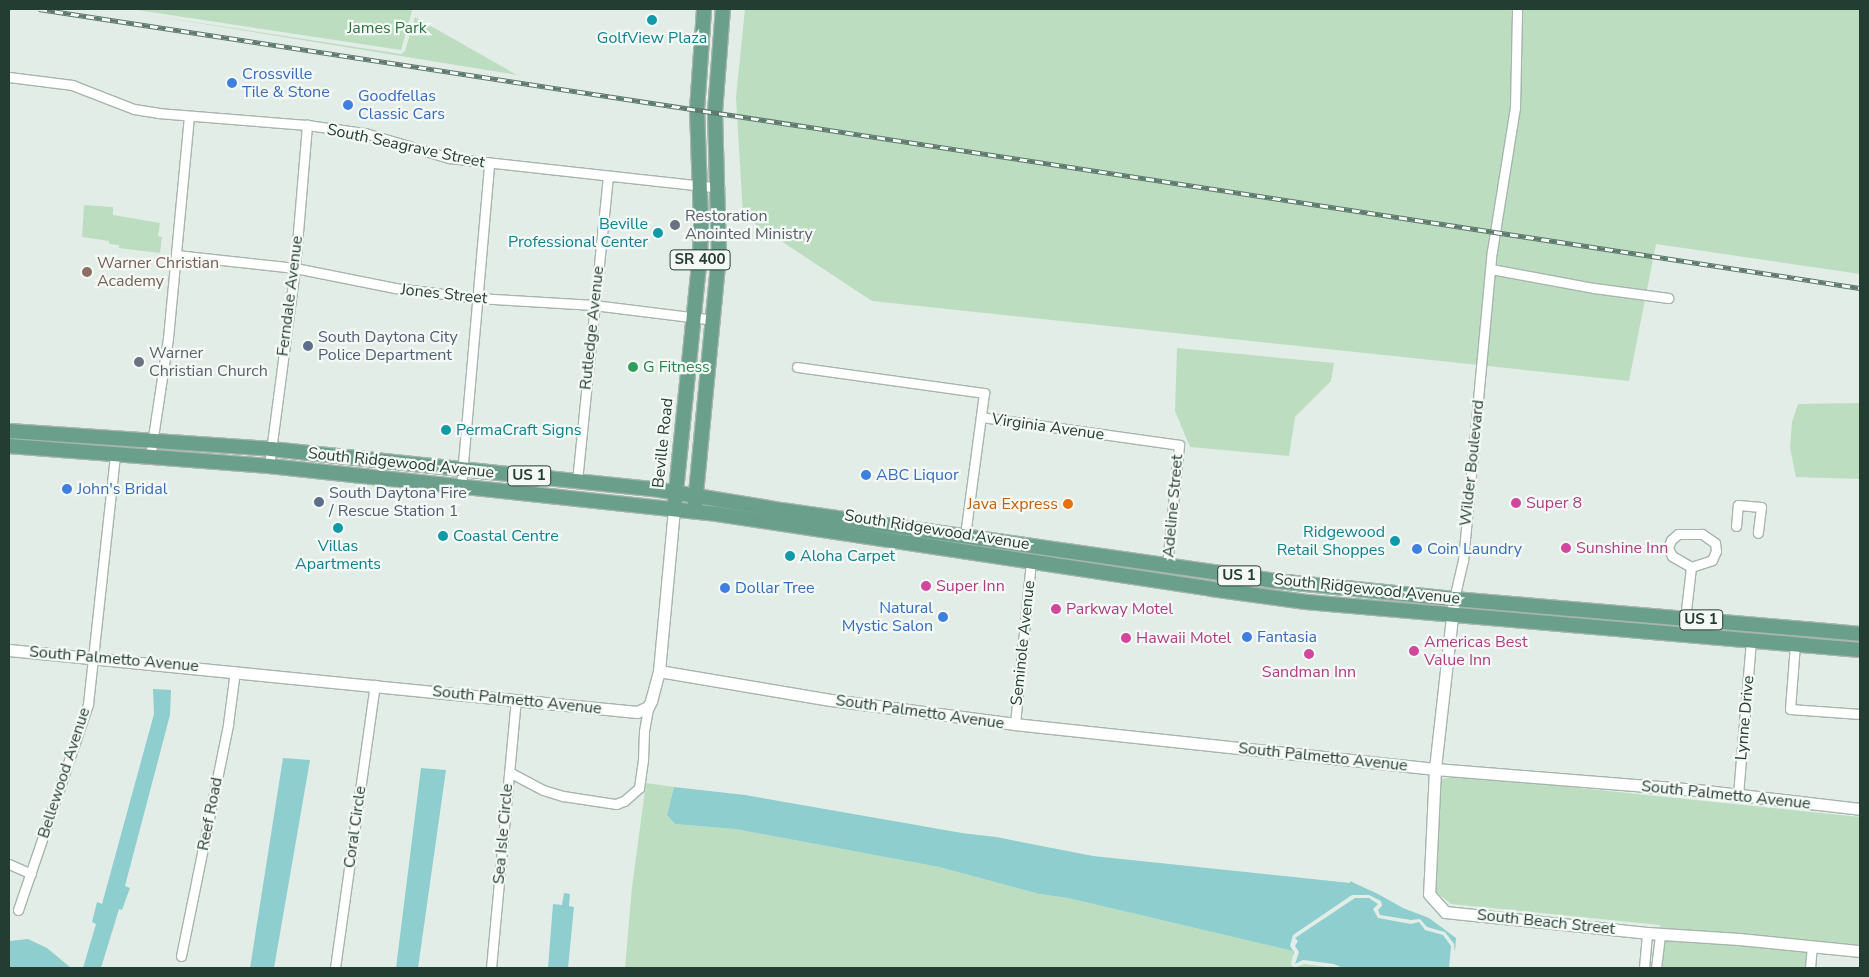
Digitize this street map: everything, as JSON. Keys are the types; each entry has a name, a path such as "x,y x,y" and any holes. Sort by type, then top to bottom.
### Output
{"main road":[{"name":"Beville Road","path":"674,510 700,253 697,110 704,9"},
{"name":"SR 400","path":"694,512 719,255 719,188 715,112 723,9"},
{"name":"South Ridgewood Avenue","path":"9,430 271,449 577,481 676,493 1293,583 1454,599 1860,634"},
{"name":"South Ridgewood Avenue","path":"9,446 269,466 694,512 1306,602 1860,650"},
{"path":"918,544 925,538 960,534"},
{"path":"1131,577 1157,573 1167,566"}],"street":[{"name":"Wilder Boulevard","path":"1444,912 1429,894 1436,769 1454,599 1462,561 1491,269 1515,108 1517,9"},
{"path":"700,62 718,63"},
{"name":"South Seagrave Street","path":"9,77 72,85 134,109 189,116 307,125 365,133 449,158 489,164 719,188"},
{"path":"150,457 167,344 189,116"},
{"name":"Ferndale Avenue","path":"269,466 295,268 307,125"},
{"path":"461,486 464,469 489,164"},
{"name":"Rutledge Avenue","path":"577,481 608,176"},
{"name":"Jones Street","path":"176,256 295,268 395,288 477,298 594,306 714,320"},
{"path":"1491,269 1594,288 1668,298"},
{"name":"Virginia Avenue","path":"797,367 984,393 980,417 1179,445"},
{"path":"960,534 980,417"},
{"path":"46,449 48,433"},
{"name":"Adeline Street","path":"1167,566 1179,445"},
{"name":"Bellewood Avenue","path":"18,910 88,704 115,454"},
{"path":"1736,526 1738,505 1761,507 1758,533"},
{"name":"Beville Road","path":"659,671 674,510"},
{"path":"1678,534 1702,534 1715,543 1716,551 1712,560 1691,567 1672,556 1668,548 1671,540 1678,534"},
{"name":"Seminole Avenue","path":"1015,724 1031,562"},
{"path":"1685,619 1691,567"},
{"name":"Lynne Drive","path":"1738,795 1751,641"},
{"path":"1794,644 1790,709 1860,714"},
{"name":"South Palmetto Avenue","path":"9,650 92,656 637,712 649,704"},
{"name":"Reef Road","path":"181,956 228,724 235,671"},
{"path":"509,772 543,790 563,796 616,804 624,802 639,788 644,760 644,731 649,704 654,695 659,671"},
{"name":"South Palmetto Avenue","path":"659,671 831,700 1015,724 1436,769 1738,795 1860,809"},
{"name":"Coral Circle","path":"335,968 374,685"},
{"name":"Sea Isle Circle","path":"491,968 516,699"},
{"path":"9,864 31,874"},
{"name":"South Beach Street","path":"1444,912 1647,933 1860,951"},
{"path":"1644,968 1647,933"},
{"path":"1656,968 1660,934"},
{"path":"1810,968 1812,946"}],"green space":[{"name":"James Park","path":"131,9 409,9 412,11 401,50"},
{"path":"745,9 1860,9 1860,274 1656,244 1629,381 872,301 743,216 736,97"},
{"path":"142,14 401,54 405,51 415,17 517,75"},
{"path":"84,205 113,207 113,215 160,223 158,236 162,237 160,253 119,248 119,245 109,244 109,241 82,237"},
{"path":"1177,348 1334,363 1331,381 1295,417 1289,456 1190,447 1175,411"},
{"path":"1860,403 1860,479 1796,477 1790,448 1792,422 1798,404"},
{"path":"1463,776 1860,817 1860,945 1661,929 1660,925 1451,904 1436,892 1440,779"},
{"path":"646,783 674,787 667,815 675,824 735,829 939,867 1039,894 1068,898 1294,951 1291,964 1294,968 625,968 632,887"},
{"path":"1664,939 1807,950 1805,968 1661,968"},
{"path":"1304,964 1334,968 1294,968"}],"water":[{"path":"153,689 171,690 170,715 125,886 130,888 122,910 119,909 101,968 83,968 96,924 92,922 97,902 102,904 154,714"},
{"path":"283,758 310,760 274,968 250,968"},
{"path":"421,768 446,770 418,968 396,968"},
{"path":"674,787 745,795 962,833 996,837 1093,856 1350,883 1350,881 1403,908 1429,918 1456,938 1455,952 1454,944 1445,932 1427,927 1420,919 1411,920 1380,915 1378,910 1382,906 1381,901 1369,895 1352,895 1293,935 1290,946 1294,952 1293,956 1293,951 1068,898 1039,894 939,867 735,829 675,824 667,815"},
{"path":"564,893 570,894 569,906 574,907 568,968 548,968 553,904 562,905"},
{"path":"1355,898 1369,898 1378,904 1373,909 1378,918 1411,924 1419,922 1425,930 1443,935 1451,946 1449,968 1343,968 1334,964 1303,960 1295,964 1299,952 1295,946 1298,941 1295,938"},
{"path":"28,939 47,948 71,968 9,968 9,941"}],"railway":[{"path":"39,9 1860,288"}],"place":[{"name":"GolfView Plaza","path":"652,20"},
{"name":"Crossville Tile & Stone","path":"232,83"},
{"name":"Goodfellas Classic Cars","path":"348,105"},
{"name":"Restoration Anointed Ministry","path":"675,225"},
{"name":"Beville Professional Center","path":"658,233"},
{"name":"Warner Christian Academy","path":"87,272"},
{"name":"South Daytona City Police Department","path":"308,346"},
{"name":"Warner Christian Church","path":"139,362"},
{"name":"G Fitness","path":"633,367"},
{"name":"PermaCraft Signs","path":"446,430"},
{"name":"ABC Liquor","path":"866,475"},
{"name":"John's Bridal","path":"67,489"},
{"name":"South Daytona Fire / Rescue Station 1","path":"319,502"},
{"name":"Super 8","path":"1516,503"},
{"name":"Java Express","path":"1068,504"},
{"name":"Villas Apartments","path":"338,528"},
{"name":"Coastal Centre","path":"443,536"},
{"name":"Ridgewood Retail Shoppes","path":"1395,541"},
{"name":"Sunshine Inn","path":"1566,548"},
{"name":"Coin Laundry","path":"1417,549"},
{"name":"Aloha Carpet","path":"790,556"},
{"name":"Super Inn","path":"926,586"},
{"name":"Dollar Tree","path":"725,588"},
{"name":"Parkway Motel","path":"1056,609"},
{"name":"Natural Mystic Salon","path":"943,617"},
{"name":"Fantasia","path":"1247,637"},
{"name":"Hawaii Motel","path":"1126,638"},
{"name":"Americas Best Value Inn","path":"1414,651"},
{"name":"Sandman Inn","path":"1309,654"}]}
